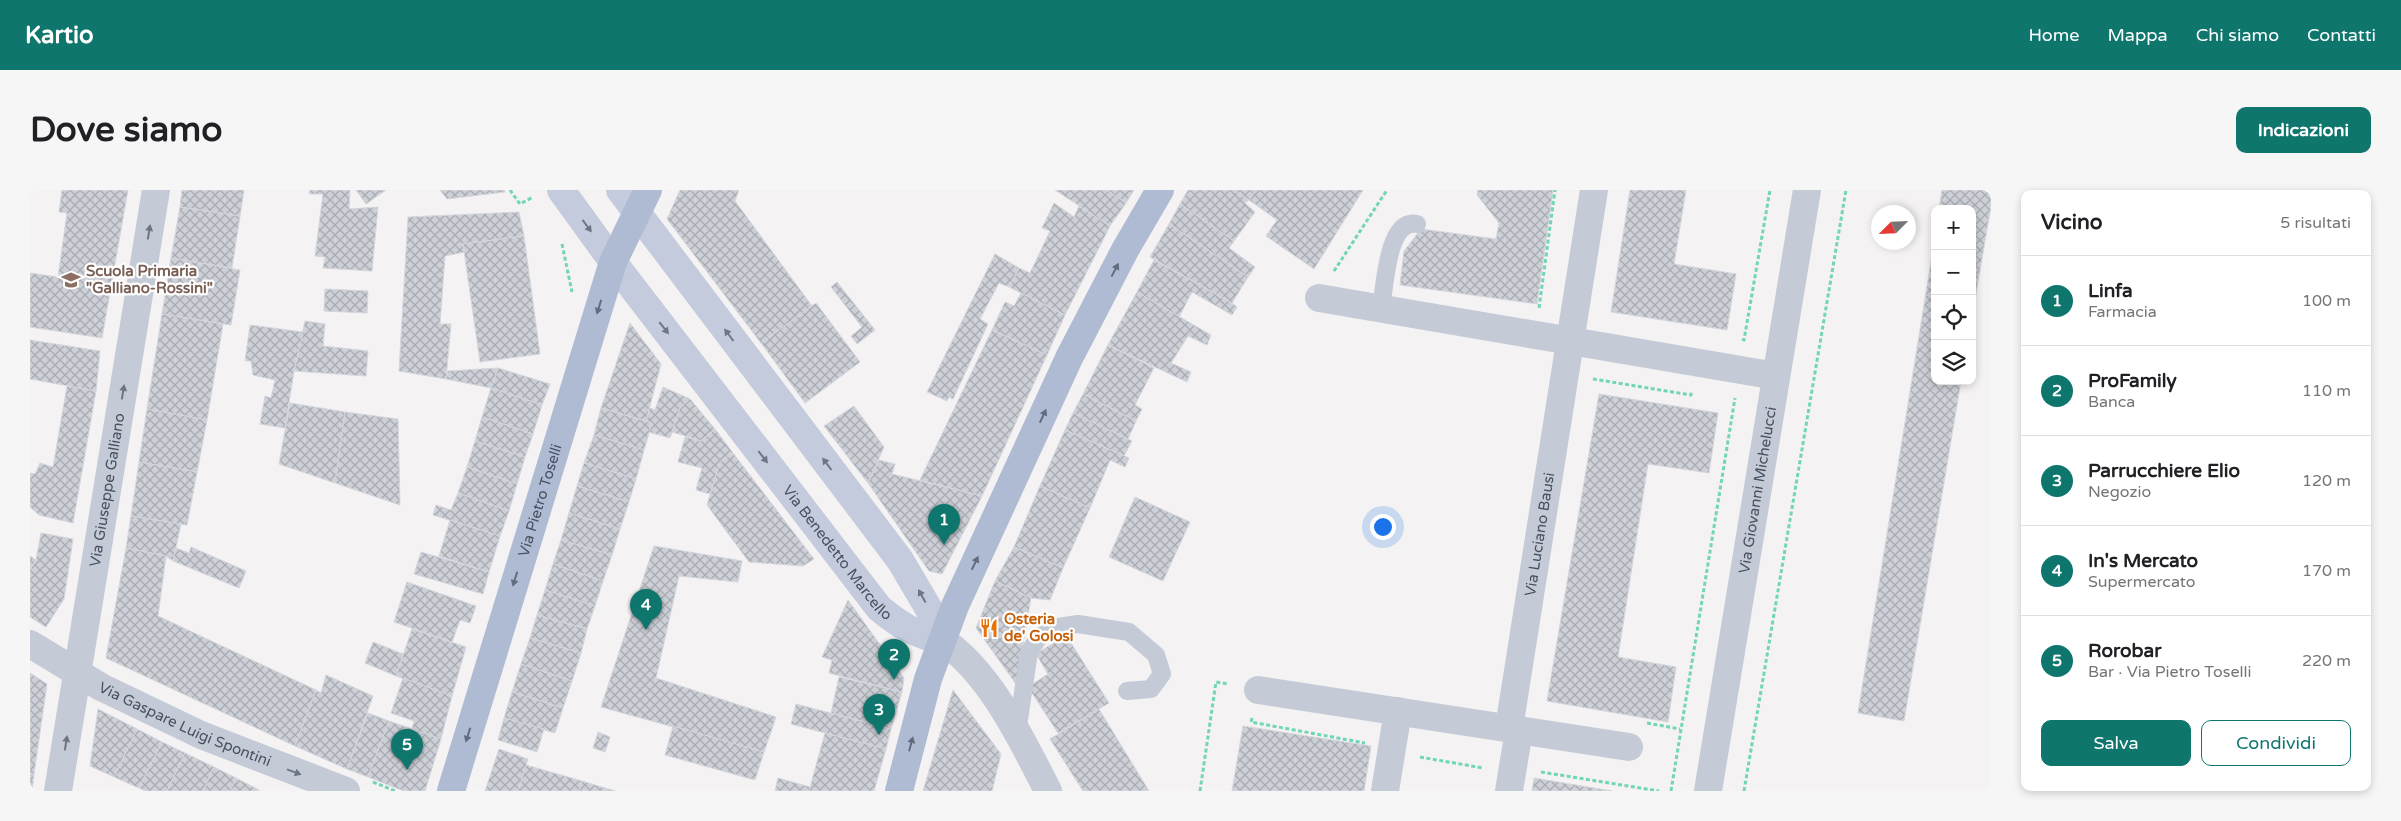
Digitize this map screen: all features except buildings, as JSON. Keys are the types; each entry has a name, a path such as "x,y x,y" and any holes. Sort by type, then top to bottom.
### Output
{"main road":[{"path":"899,791 928,679 955,606 1069,358 1125,250 1160,190"},
{"name":"Via Pietro Toselli","path":"450,791 613,262 643,202"}],"street":[{"name":"Via Giuseppe Galliano","path":"58,791 156,190"},
{"path":"620,190 643,202 900,560 933,616 942,640 959,651 974,667 1017,733 1048,791"},
{"name":"Via Luciano Bausi","path":"1509,791 1514,729 1570,341 1594,190"},
{"name":"Via Giovanni Michelucci","path":"1708,791 1807,190"},
{"name":"Via Benedetto Marcello","path":"550,192 613,262 879,608 925,638 942,640"},
{"path":"1319,298 1776,376"},
{"name":"Via Gaspare Luigi Spontini","path":"30,644 77,674 201,735 346,791"},
{"path":"1258,690 1629,747"},
{"path":"1385,791 1398,711"}],"lane":[{"path":"1381,308 1394,236 1403,226 1412,223 1417,224"},
{"path":"1017,733 1029,652 1039,637 1058,627 1078,624 1129,632 1156,655 1162,674 1151,689 1127,691"}],"path":[{"path":"510,190 520,204 550,192"},
{"path":"1319,298 1387,190"},
{"path":"1529,309 1539,310 1555,190"},
{"path":"1737,339 1744,340 1770,190"},
{"path":"1744,791 1846,190"},
{"path":"1592,385 1593,379 1691,395 1692,389 1700,391"},
{"path":"1671,791 1736,398 1727,396"},
{"path":"1200,791 1216,682 1258,690"},
{"path":"1416,756 1487,768"},
{"path":"1539,771 1658,791"}],"place":[{"name":"Scuola Primaria \"Galliano-Rossini\"","path":"71,280"},
{"name":"Linfa","path":"944,545"},
{"name":"Osteria de' Golosi","path":"989,628"},
{"name":"In's Mercato","path":"646,630"},
{"name":"ProFamily","path":"894,680"},
{"name":"Parrucchiere Elio","path":"879,735"},
{"name":"Rorobar","path":"407,770"}]}
